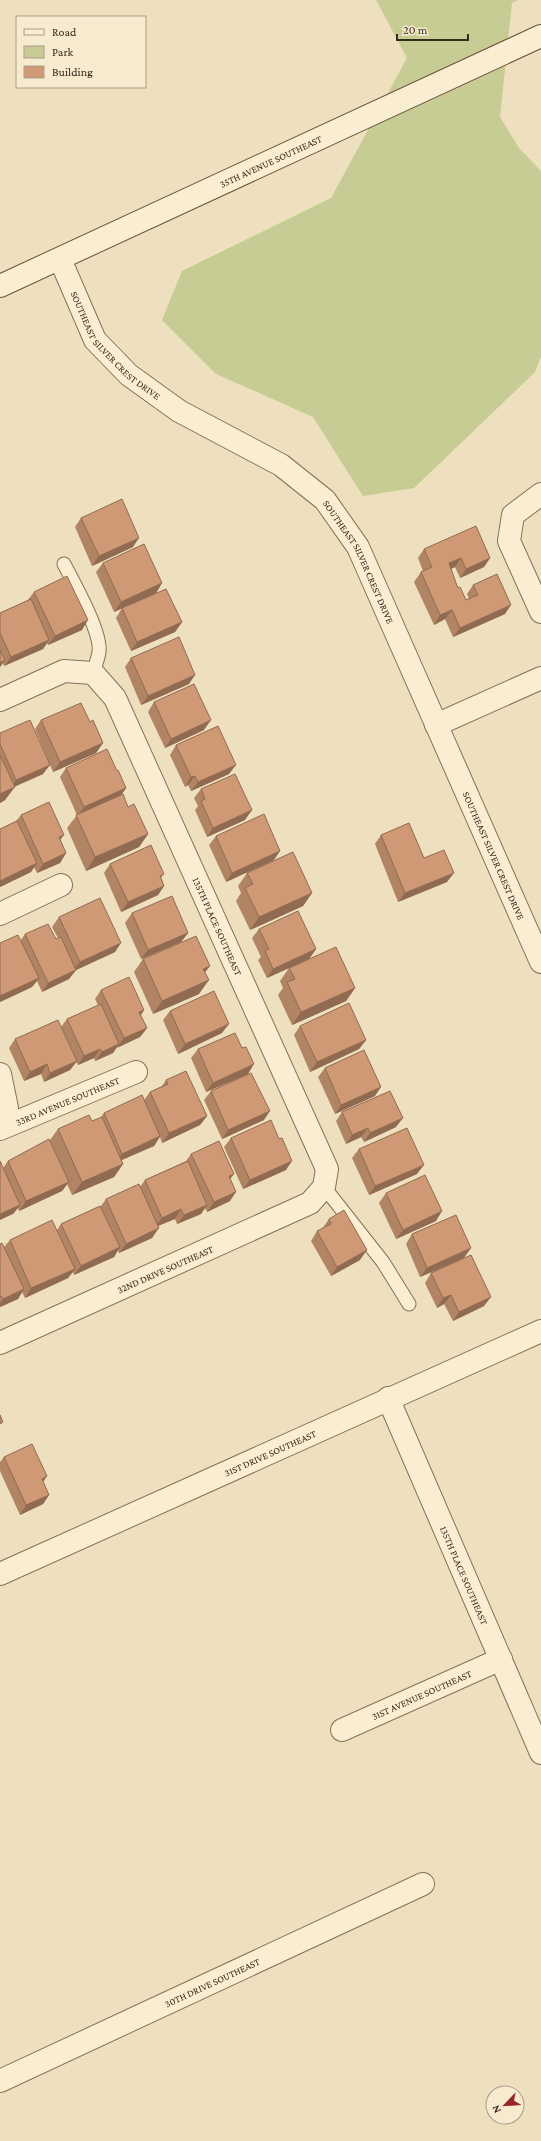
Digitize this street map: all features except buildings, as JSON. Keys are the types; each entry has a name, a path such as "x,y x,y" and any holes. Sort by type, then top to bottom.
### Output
{"street":[{"name":"35TH AVENUE SOUTHEAST","path":"2,281 60,259 541,36"},
{"name":"SOUTHEAST SILVER CREST DRIVE","path":"60,259 95,340 129,374 179,411 281,465 325,500 358,547 541,962"},
{"path":"541,494 513,515 509,541 541,612"},
{"path":"0,700 64,671 93,673"},
{"name":"135TH PLACE SOUTHEAST","path":"93,673 115,698 327,1169 324,1187"},
{"path":"436,725 541,678"},
{"path":"0,914 61,885"},
{"name":"33RD AVENUE SOUTHEAST","path":"0,1129 136,1072"},
{"path":"0,1074 7,1108 0,1123"},
{"name":"32ND DRIVE SOUTHEAST","path":"0,1343 310,1203 324,1187"},
{"name":"31ST DRIVE SOUTHEAST","path":"0,1574 388,1398 541,1332"},
{"name":"135TH PLACE SOUTHEAST","path":"388,1398 541,1753"},
{"name":"31ST AVENUE SOUTHEAST","path":"342,1730 500,1659"},
{"name":"30TH DRIVE SOUTHEAST","path":"0,2080 423,1884"}],"lane":[{"path":"64,564 92,623 98,641 99,652 93,673"},
{"path":"324,1187 383,1262 409,1304"}],"green space":[{"path":"376,0 518,0 512,3 500,117 519,148 541,171 541,357 535,372 414,488 363,496 313,417 216,374 162,320 182,271 331,198 407,58"}]}
